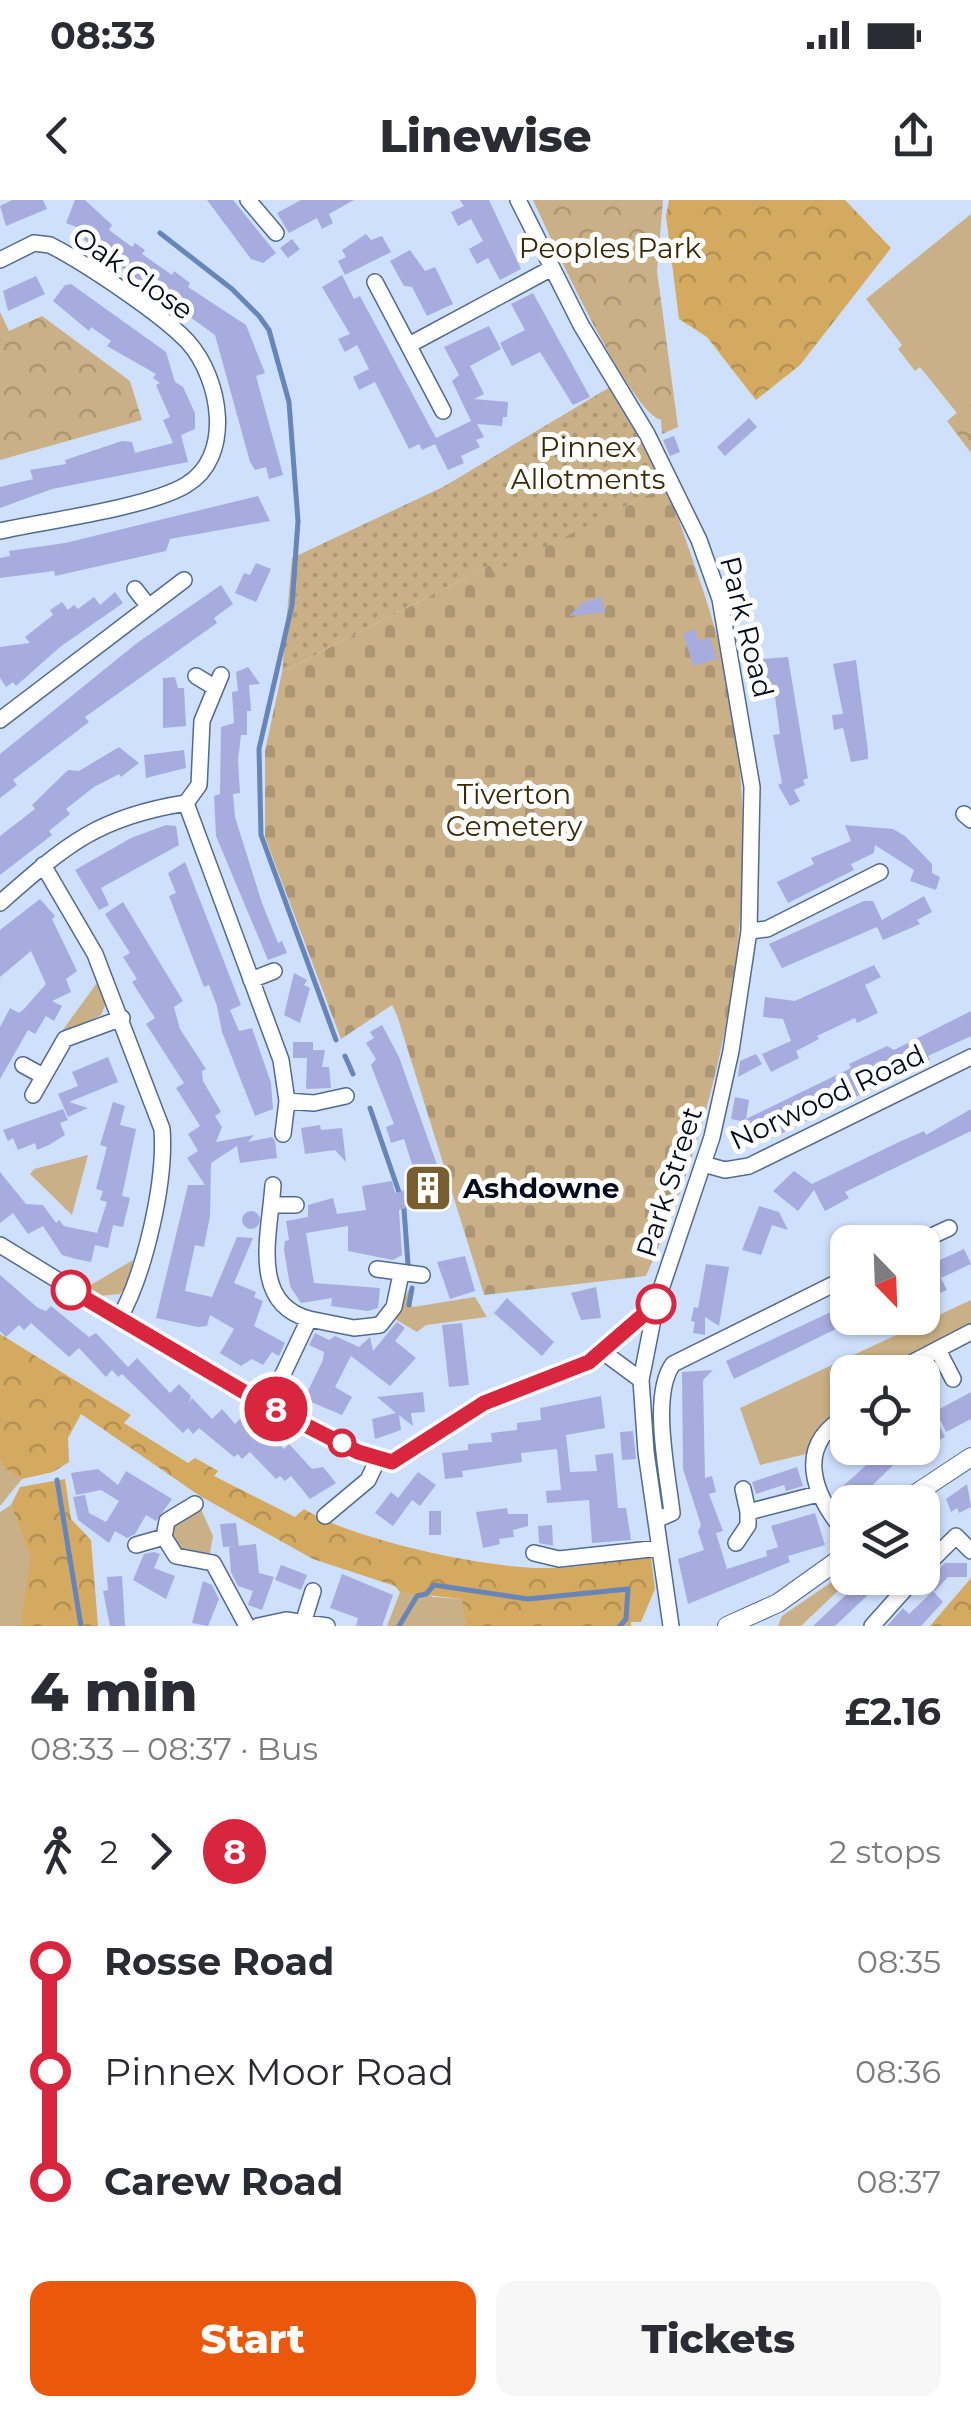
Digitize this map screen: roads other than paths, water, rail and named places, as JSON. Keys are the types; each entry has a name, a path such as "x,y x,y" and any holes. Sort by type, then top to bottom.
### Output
{"street":[{"name":"Park Road","path":"518,200 552,268 647,434 699,540 720,599 752,788 749,931"},
{"path":"257,202 276,232"},
{"name":"Oak Close","path":"0,260 34,244 50,245 178,334 201,365 218,430 214,452 203,472 174,492 0,532"},
{"path":"409,344 552,268"},
{"path":"375,282 444,411"},
{"path":"0,720 184,580"},
{"path":"134,589 148,606"},
{"path":"0,902 42,865 112,819 186,803 198,785 200,733 218,681 196,676"},
{"path":"106,801 112,819"},
{"path":"186,803 281,1060 287,1101 282,1134"},
{"path":"42,865 95,954 159,1116 164,1142 142,1258 119,1319"},
{"path":"749,931 767,929 880,872"},
{"name":"Park Street","path":"671,1626 642,1417 642,1380 656,1304 720,1106 749,931"},
{"path":"251,980 274,971"},
{"path":"33,1094 65,1039 122,1018"},
{"name":"Norwood Road","path":"703,1164 725,1170 749,1166 971,1057"},
{"path":"24,1065 43,1076"},
{"path":"287,1101 314,1103 346,1096"},
{"path":"273,1186 267,1257 272,1290 282,1308 308,1319 354,1328 380,1325 394,1307 401,1274"},
{"path":"272,1204 296,1204"},
{"path":"940,1232 949,1228"},
{"path":"0,1246 268,1406 377,1461 392,1462 484,1403 564,1374 603,1352 656,1304"},
{"path":"378,1270 422,1275"},
{"path":"656,1520 672,1514 662,1384 673,1364 830,1285"},
{"path":"268,1406 308,1319"},
{"path":"928,1355 971,1332"},
{"path":"938,1350 953,1379"},
{"path":"603,1352 642,1380"},
{"path":"830,1431 816,1443 812,1466 818,1494 830,1511"},
{"path":"929,1485 971,1457"},
{"path":"325,1516 368,1480 377,1461"},
{"path":"736,1543 748,1524 742,1489"},
{"path":"748,1512 818,1494"},
{"path":"164,1537 173,1514 195,1504"},
{"path":"942,1523 971,1551"},
{"path":"940,1552 956,1536"},
{"path":"136,1545 164,1537"},
{"path":"164,1537 176,1556 213,1563 246,1626"},
{"path":"534,1553 558,1558 661,1554"},
{"path":"726,1626 759,1620 830,1567"},
{"path":"304,1620 313,1591"},
{"path":"872,1626 899,1595"},
{"path":"258,1626 304,1620 328,1626"}],"waterway":[{"path":"160,233 232,289 259,316 269,330 289,402 298,521 292,605 259,749 261,835 336,1040"},
{"path":"345,1056 353,1074"},
{"path":"370,1108 401,1198"},
{"path":"404,1209 408,1264"},
{"path":"409,1305 412,1288"},
{"path":"57,1480 81,1626"},
{"path":"399,1626 417,1596 426,1594 434,1585 528,1599 628,1589 626,1619 620,1626"}],"place":[{"name":"Ashdowne","path":"428,1188"}],"park label":[{"name":"Peoples Park","path":"610,248"},
{"name":"Pinnex Allotments","path":"588,463"},
{"name":"Tiverton Cemetery","path":"514,810"}]}
